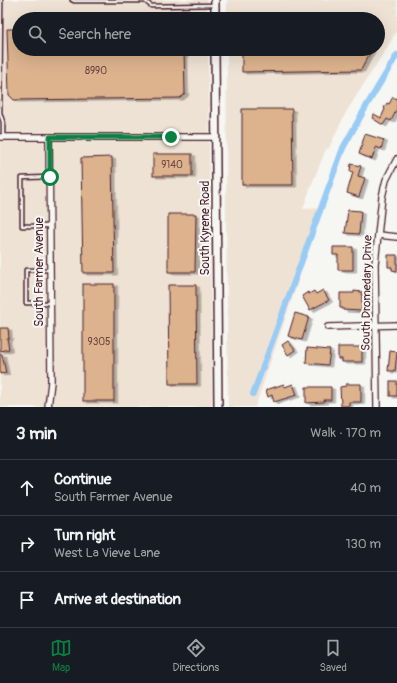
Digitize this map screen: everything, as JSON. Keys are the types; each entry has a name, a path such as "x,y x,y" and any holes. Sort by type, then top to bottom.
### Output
{"main road":[{"name":"South Kyrene Road","path":"215,56 218,407"}],"street":[{"path":"2,137 216,137"},
{"name":"South Farmer Avenue","path":"48,407 50,389 51,303 50,137"},
{"name":"South Dromedary Drive","path":"377,407 375,264 382,197 386,180 397,159"},
{"path":"378,235 397,237"},
{"path":"328,327 397,326"}],"lane":[{"path":"1,0 0,113 3,122 2,137"},
{"path":"72,0 145,0 151,6 215,2"},
{"path":"50,177 22,178 22,226 50,226"},
{"path":"51,270 26,270 26,303 51,303"}],"shaded area":[{"path":"0,0 207,0 207,12 12,12 12,56 208,56 212,407 0,407"},
{"path":"227,0 397,0 397,31 385,50 385,12 227,12"},
{"path":"227,56 381,56 345,114 329,148 326,149 311,186 303,209 323,208 255,407 228,407 226,208"}],"building":[{"path":"7,29 12,29 12,56 184,56 185,94 180,98 14,100 9,95"},
{"path":"242,56 368,56 361,70 242,72"},
{"path":"393,97 397,99 397,109 391,121 387,119 383,125 372,118 374,114 381,118 385,109 384,108 387,103 389,104"},
{"path":"242,109 292,109 293,185 242,185"},
{"path":"365,134 384,140 381,149 376,147 372,159 359,154"},
{"path":"153,154 192,154 192,176 153,176"},
{"path":"112,157 114,273 83,273 81,158"},
{"path":"351,164 361,166 358,176 365,178 359,197 347,193 353,172 350,171"},
{"path":"348,210 361,211 359,234 345,233"},
{"path":"168,214 196,214 195,272 168,272"},
{"path":"333,247 353,247 353,270 338,270 338,255 333,255"},
{"path":"388,255 397,255 397,271 392,270 392,267 388,267"},
{"path":"83,284 114,284 114,401 83,401"},
{"path":"168,285 196,285 197,384 169,384"},
{"path":"323,290 329,300 310,310 302,296 308,292 309,294 314,291 316,294"},
{"path":"354,291 362,292 362,311 343,310 343,308 340,308 340,293 354,293"},
{"path":"295,313 309,317 302,340 288,336"},
{"path":"0,328 8,328 9,338 7,338 9,349 0,351"},
{"path":"288,341 295,350 288,355 282,345"},
{"path":"338,347 362,347 362,362 342,362 342,359 338,359"},
{"path":"307,348 330,350 328,365 306,363"},
{"path":"390,351 397,352 395,371 388,371"},
{"path":"0,354 2,354 6,373 0,374"},
{"path":"390,381 397,381 397,396 390,396"},
{"path":"284,384 285,387 293,384 297,395 274,402 272,395 268,397 266,390"},
{"path":"346,384 361,384 361,402 349,402 349,406 341,406 340,387 346,386"},
{"path":"306,387 331,387 331,400 306,403"}],"waterway":[{"path":"253,394 343,148 397,55"}],"route":[{"path":"50,177 50,137 171,137"}]}
